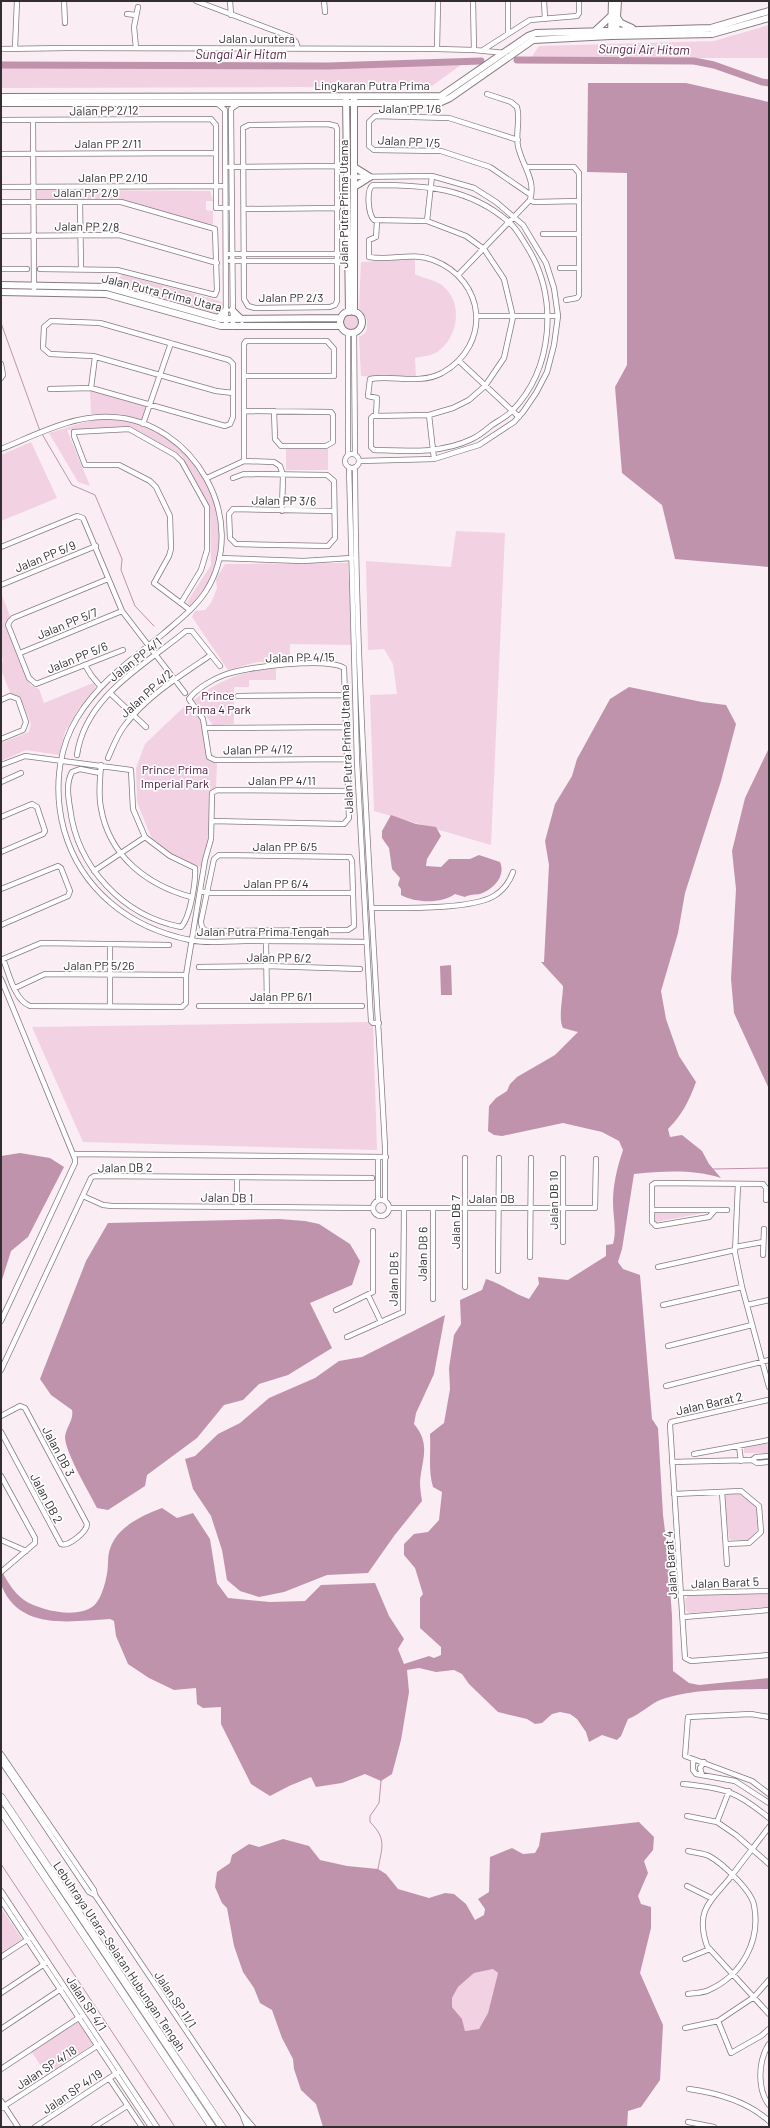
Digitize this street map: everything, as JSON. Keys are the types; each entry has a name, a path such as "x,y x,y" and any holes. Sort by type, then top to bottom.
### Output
{"highway":[{"name":"Lebuhraya Utara–Selatan Hubungan Tengah","path":"1,1797 222,2127"},
{"name":"Lebuhraya Utara–Selatan Hubungan Tengah","path":"1,1811 212,2127"}],"main road":[{"path":"612,1 614,33"},
{"path":"596,30 614,16 618,1"},
{"name":"Lingkaran Putra Prima","path":"1,98 354,99 441,96 528,36 536,33 596,30 614,33 634,29 711,28 769,11"},
{"path":"614,16 621,23 634,29"},
{"name":"Lingkaran Putra Prima","path":"354,99 439,103 450,98 526,43 539,39 614,33 712,34 769,18"},
{"name":"Lingkaran Putra Prima","path":"1,103 246,102 346,99"},
{"name":"Jalan Putra Prima Utama","path":"346,99 348,261 352,312"},
{"name":"Jalan Putra Prima Utama","path":"352,312 354,99"},
{"path":"354,167 370,177 354,187"},
{"name":"Jalan Putra Prima Utara","path":"1,290 107,287 229,323 242,320 341,318"},
{"name":"Jalan Putra Prima Utara","path":"34,289 106,294 211,324 229,323 341,326"},
{"path":"217,319 229,310 242,320"},
{"path":"352,312 361,318 361,327 351,333 341,326 341,318 352,312"}],"street":[{"path":"14,48 17,1"},
{"path":"64,1 65,23"},
{"path":"196,1 291,37 296,42 298,49"},
{"path":"230,1 231,15"},
{"path":"324,1 325,12"},
{"path":"437,49 438,1"},
{"path":"473,1 474,50"},
{"path":"508,1 508,33"},
{"path":"544,1 544,19"},
{"path":"483,50 530,20 577,16 579,1"},
{"path":"136,48 134,27 138,7"},
{"path":"127,14 136,15"},
{"name":"Jalan Jurutera","path":"1,49 437,49 483,50 512,54"},
{"path":"459,274 531,198 532,183 527,167 518,150 518,111 515,104 487,94"},
{"path":"215,102 223,106 225,110 226,261 229,310"},
{"path":"229,323 232,261 231,109 236,105 246,102"},
{"name":"Jalan PP 1/6","path":"371,148 369,146 369,122 375,116 443,117 518,140"},
{"name":"Jalan PP 2/12","path":"1,120 207,119 213,120 216,125 216,153"},
{"path":"33,120 34,289"},
{"path":"244,261 243,128 246,125 257,124 328,124 336,126 338,261"},
{"name":"Jalan PP 1/5","path":"371,148 374,150 441,151 490,167 531,198"},
{"path":"216,153 216,208 231,208"},
{"name":"Jalan PP 2/11","path":"1,154 216,153"},
{"path":"225,167 337,166"},
{"path":"527,167 574,167 579,173 579,295 577,298 566,300"},
{"path":"347,177 432,176 474,188 523,224 546,263 554,288 558,316 554,345 546,372 536,393 518,417 479,445 434,459 359,461"},
{"path":"427,221 432,176"},
{"path":"400,185 431,187 452,191 474,199 509,222 516,229 535,261 542,279 548,316 546,341 540,366 527,390 512,411 473,439 433,451 374,450 371,447 371,418 376,415 429,415 453,408 469,400 485,386 504,358 513,317 504,279 484,249 466,236 427,221 377,222 370,216 370,186 400,185"},
{"name":"Jalan PP 2/10","path":"1,187 225,186"},
{"path":"531,198 534,202 579,201"},
{"name":"Jalan PP 2/9","path":"1,202 125,202 216,229 217,263"},
{"path":"80,202 81,268"},
{"path":"244,208 338,208"},
{"path":"376,415 377,398 368,397 368,381 373,378 422,379 441,374 459,361 470,345 476,329 477,316 472,295 459,274 432,260 415,256 369,257 369,240 376,237 377,222"},
{"path":"543,234 579,234"},
{"name":"Jalan PP 2/8","path":"1,236 119,235 217,263"},
{"path":"226,254 348,254"},
{"path":"226,261 348,261"},
{"name":"Jalan PP 2/3","path":"244,261 244,299 248,306 262,308 335,306 339,295 338,261"},
{"path":"40,269 81,268 118,270 211,296 215,295 217,290 217,263"},
{"path":"560,268 579,268"},
{"path":"1,269 27,269"},
{"path":"477,316 558,316"},
{"path":"50,389 91,388 225,426 230,424 233,417 233,393 232,362 100,323 51,321 44,327 43,348 50,354 95,357 216,391 233,393"},
{"path":"351,333 355,454 359,461"},
{"path":"351,333 348,455 345,460 349,467 355,467 359,461"},
{"path":"244,376 334,376 334,349 327,341 246,341 244,344 244,376 244,461"},
{"path":"143,424 159,374 171,343"},
{"path":"91,388 95,357"},
{"path":"459,361 518,417"},
{"path":"1,364 2,376"},
{"path":"244,411 274,411 331,412 333,415 335,436 330,444 281,446 275,439 274,411"},
{"path":"429,415 434,459"},
{"name":"Jalan Putra Prima Tengah","path":"1,449 68,422 86,417 112,417 143,424 167,434 185,450 207,478 216,503 220,524 219,558 206,591 190,610 100,686 89,700 70,730 59,776 60,812 71,850 90,882 120,912 138,923 192,941 366,942"},
{"path":"181,603 202,570 207,550 207,507 182,462 176,455 129,429 74,432 74,436 85,465 119,464 150,481 156,487 168,510 171,527 171,553 154,582 181,603 190,610"},
{"path":"348,455 355,454"},
{"path":"207,478 244,461 274,462 280,466 282,475 282,511"},
{"name":"Jalan Putra Prima Utama","path":"349,467 363,759 386,1157"},
{"name":"Jalan Putra Prima Utama","path":"355,467 353,558 357,760 366,942 372,1021 373,1023 379,1024"},
{"path":"233,478 244,474 328,475 334,481 334,511"},
{"name":"Jalan PP 3/6","path":"233,509 282,511 334,511 335,538 328,546 236,544 230,538 229,514 233,509"},
{"path":"1,547 77,516 84,518 122,611 185,693"},
{"name":"Jalan PP 5/9","path":"1,585 96,546"},
{"path":"219,558 303,561 353,558"},
{"path":"20,653 8,625 11,619 108,579"},
{"name":"Jalan PP 5/7","path":"20,653 122,611"},
{"name":"Jalan PP 4/1","path":"77,755 81,736 85,727 110,693 122,680 156,656 186,631 192,631 211,655"},
{"name":"Jalan PP 5/6","path":"20,653 29,678 34,683 39,684 122,650"},
{"path":"211,655 220,666"},
{"name":"Jalan PP 4/2","path":"108,758 117,736 135,715 174,680 211,655"},
{"name":"Jalan PP 4/15","path":"189,699 206,685 224,675 246,669 299,664 337,664 344,668 349,818 344,824 311,822 212,822"},
{"path":"85,665 100,686"},
{"path":"110,693 146,727"},
{"path":"238,696 345,695"},
{"path":"1,700 10,696 18,699 26,722 26,726 23,730 1,739"},
{"name":"Jalan PP 4/12","path":"189,699 198,710 205,728 207,752 209,757 215,760 363,759"},
{"path":"205,728 346,727"},
{"path":"1,765 25,756 62,759 131,770 133,809 145,837 170,856 195,868 191,897 185,923 181,927 173,926 142,915 117,897 94,871 76,837 68,795 69,778 72,772 80,769 100,773"},
{"path":"101,765 101,809 115,846 142,874 155,884 191,897"},
{"path":"1,782 22,773"},
{"name":"Jalan PP 4/11","path":"212,822 212,793 217,790 348,791"},
{"path":"1,817 32,804 37,807 45,832 1,852"},
{"path":"169,945 41,943 3,959 15,988 23,1002 30,1006 182,1007 186,1003 186,975 200,891 211,839 212,822"},
{"path":"94,871 145,837"},
{"name":"Jalan PP 6/5","path":"208,893 214,859 219,855 350,857 352,861 353,892"},
{"path":"1,889 58,866 61,868 70,891 68,896 1,925"},
{"path":"371,908 463,905 479,902 496,896 507,884 513,872"},
{"name":"Jalan PP 6/4","path":"200,891 208,893 353,892"},
{"path":"208,893 201,921 201,927 207,931 348,930 354,926 353,892"},
{"path":"266,941 267,1006"},
{"path":"110,944 110,1007"},
{"name":"Jalan PP 6/2","path":"199,967 266,966 360,969"},
{"name":"Jalan PP 5/26","path":"15,988 45,974 186,975"},
{"path":"1,979 73,1154 75,1163 1,1321"},
{"name":"Jalan PP 6/1","path":"200,1006 362,1006"},
{"path":"73,1154 386,1157 385,1201 389,1208 387,1213 382,1216 375,1213 372,1208 374,1203 378,1200 378,1157"},
{"name":"Jalan DB 7","path":"465,1158 465,1287"},
{"path":"498,1272 499,1158"},
{"path":"530,1257 531,1158"},
{"name":"Jalan DB 10","path":"563,1158 563,1242"},
{"name":"Jalan DB","path":"389,1208 596,1207 596,1159"},
{"name":"Jalan DB 2","path":"1,1370 84,1196 91,1178 98,1175 372,1178"},
{"path":"237,1177 237,1207"},
{"path":"715,1210 709,1217 658,1226 652,1222 653,1184 763,1184 766,1188 766,1200"},
{"path":"738,1184 735,1249 742,1287 769,1387"},
{"name":"Jalan DB 1","path":"84,1196 106,1206 372,1208"},
{"path":"378,1200 385,1201"},
{"name":"Jalan DB 5","path":"347,1337 403,1312 404,1208"},
{"name":"Jalan DB 6","path":"433,1208 433,1299"},
{"path":"652,1210 727,1210"},
{"path":"763,1255 764,1229"},
{"path":"336,1310 368,1295 373,1289 373,1231"},
{"path":"658,1267 763,1242"},
{"path":"663,1305 742,1287"},
{"path":"368,1295 381,1322"},
{"path":"747,1305 769,1300"},
{"path":"668,1346 752,1325"},
{"path":"666,1386 769,1360"},
{"name":"Jalan Barat 2","path":"672,1462 671,1422 768,1400"},
{"name":"Jalan DB 3","path":"1,1416 20,1406 26,1408 87,1527"},
{"name":"Jalan DB 2","path":"1,1432 61,1544 68,1544 87,1527"},
{"path":"694,1454 769,1440"},
{"path":"738,1446 741,1461"},
{"path":"672,1462 741,1461 752,1460 756,1457 769,1456"},
{"path":"752,1460 757,1463 769,1462"},
{"name":"Jalan Barat 4","path":"672,1462 684,1617 682,1626 685,1656 691,1661 769,1656"},
{"path":"1,1476 34,1538 35,1543 1,1572"},
{"path":"722,1492 727,1564"},
{"path":"674,1494 743,1492 759,1506 762,1529 752,1542 726,1544"},
{"path":"1,1540 26,1551"},
{"name":"Jalan Barat 5","path":"682,1593 769,1591"},
{"path":"684,1617 769,1610"},
{"path":"769,1717 751,1714 688,1717 685,1756 752,1781 769,1794"},
{"name":"Jalan SP 11/1","path":"1,1754 94,1890 95,1895 242,2114"},
{"path":"693,1760 693,1770 696,1774 735,1781 769,1804"},
{"name":"Jalan SP 11/1","path":"1,1761 90,1892 95,1895"},
{"path":"702,1775 700,1768 704,1762"},
{"path":"683,1784 715,1787 728,1791 754,1805 769,1818"},
{"path":"717,1822 728,1791"},
{"path":"687,1816 717,1822 752,1848 769,1864"},
{"path":"769,1827 732,1875 711,1898 702,1918 703,1934 710,1949 769,2014"},
{"path":"688,1851 709,1856 732,1875 749,1894 754,1904 755,1922 749,1955 732,1973 708,1991 688,1994"},
{"path":"687,1886 711,1898"},
{"name":"Jalan SP 4/1","path":"1,1891 151,2127"},
{"name":"Jalan SP 4/1","path":"1,1900 30,1938"},
{"path":"1,1957 30,1938"},
{"path":"685,1959 710,1949"},
{"path":"1,1993 46,1963"},
{"path":"685,2028 718,2021 754,1997 769,1980"},
{"path":"1,2029 63,1988"},
{"path":"1,2069 81,2016"},
{"path":"718,2021 731,2053 761,2036 769,2029"},
{"name":"Jalan SP 4/18","path":"3,2107 99,2044"},
{"path":"769,2044 762,2059 760,2075 762,2089 769,2105"},
{"name":"Jalan SP 4/1","path":"117,2072 157,2127"},
{"name":"Jalan SP 4/19","path":"35,2127 117,2072"},
{"path":"109,2078 142,2127"},
{"path":"689,2089 730,2098 748,2106 769,2121"},
{"path":"1,2101 3,2107 18,2127"},
{"path":"94,2127 127,2106"},
{"path":"242,2114 247,2127"},
{"path":"242,2114 253,2127"},
{"path":"688,2122 714,2127"}],"green space":[{"path":"769,25 769,58 531,58 539,46 714,41"},
{"path":"299,63 461,65 429,88 1,88 1,65"},
{"path":"37,190 210,191 213,201 206,201 206,210 213,211 213,224 211,225 124,200 37,200"},
{"path":"415,259 415,274 433,280 443,286 454,301 456,318 451,335 447,343 435,353 415,358 416,378 361,376 359,337 365,333 367,328 367,319 359,308 361,262"},
{"path":"121,274 220,301 225,307 217,316 118,288"},
{"path":"352,313 358,316 361,322 358,328 352,331 346,328 343,322 346,316"},
{"path":"90,390 147,406 142,420 120,414 91,414"},
{"path":"95,419 133,422 160,431 168,436 184,451 208,486 215,507 219,528 218,549 214,570 205,590 191,607 187,602 211,565 210,506 181,455 130,426 67,430 90,486 78,482 49,433"},
{"path":"31,442 57,498 1,521 1,455"},
{"path":"286,449 328,449 328,470 286,470"},
{"path":"456,531 505,533 491,845 374,811 370,695 397,694 393,664 384,649 368,650 366,561 451,567"},
{"path":"348,563 352,645 290,644 290,662 257,662 228,670 192,617 195,611 205,610 211,603 217,588 216,579 225,564"},
{"path":"1,593 10,616 6,623 30,685 39,689 44,703 93,683 96,687 78,710 65,732 59,755 26,750 1,761 1,743 29,732 31,724 21,700 11,695 1,670 3,659 1,654"},
{"name":"Prince Prima 4 Park","path":"276,668 276,680 249,680 249,687 234,687 234,724 213,725 194,700 213,686 232,677"},
{"name":"Prince Prima Imperial Park","path":"189,702 202,720 204,726 205,744 208,754 211,759 217,762 216,790 210,794 210,833 203,868 173,856 151,837 137,802 136,768 145,744"},
{"path":"373,1022 377,1150 83,1142 32,1027"},
{"path":"656,1212 703,1213 656,1222 653,1215"},
{"path":"764,1443 769,1445 769,1453 744,1453 744,1447"},
{"path":"740,1493 757,1508 759,1528 749,1540 731,1540 729,1538 724,1497 727,1494"},
{"path":"767,1592 769,1594 768,1607 690,1613 686,1611 685,1599 689,1595"},
{"path":"1,1908 22,1939 1,1953"},
{"path":"493,1969 498,1973 488,2013 479,2029 465,2031 462,2019 452,2007 452,1998 458,1987 474,1973"},
{"path":"77,2021 93,2044 47,2075 31,2051"}],"shaded area":[{"path":"588,83 686,83 769,102 769,567 675,559 662,505 622,473 615,387 627,365 627,173 587,172"},
{"path":"629,687 702,702 726,705 736,724 721,781 685,893 678,933 661,991 666,1019 679,1056 696,1082 685,1107 668,1129 670,1137 682,1135 702,1151 709,1164 721,1178 689,1172 634,1174 622,1249 618,1262 623,1269 640,1275 652,1419 658,1428 663,1515 672,1616 673,1671 689,1683 699,1685 769,1678 769,1689 714,1690 673,1696 656,1702 628,1719 621,1736 617,1740 602,1735 589,1742 586,1732 577,1719 570,1714 560,1712 552,1714 542,1723 535,1724 527,1719 498,1712 469,1684 462,1674 454,1670 436,1672 419,1668 407,1670 409,1692 401,1740 392,1774 381,1781 365,1774 342,1783 316,1787 311,1777 270,1796 251,1784 221,1724 221,1707 203,1708 197,1704 196,1688 174,1690 149,1678 128,1664 116,1636 114,1621 110,1619 79,1621 48,1620 34,1617 21,1611 10,1601 2,1587 1,1569 8,1582 20,1597 31,1604 40,1608 62,1612 72,1613 82,1611 91,1608 97,1602 104,1588 109,1551 113,1542 126,1527 143,1516 162,1508 177,1518 193,1513 210,1539 217,1583 228,1598 270,1602 305,1601 321,1585 375,1583 389,1616 404,1639 398,1649 404,1664 429,1656 434,1658 441,1655 441,1647 420,1628 420,1598 423,1594 415,1568 404,1555 404,1544 414,1534 428,1532 439,1520 442,1492 433,1487 431,1481 430,1434 444,1423 450,1389 449,1368 454,1335 461,1324 460,1300 482,1290 486,1279 529,1299 539,1284 538,1277 568,1280 606,1256 606,1245 613,1244 614,1239 614,1189 617,1170 623,1150 619,1141 602,1132 563,1123 502,1136 494,1135 488,1131 489,1106 496,1098 507,1091 510,1084 517,1077 555,1055 578,1032 563,1028 561,1014 563,986 541,962 544,962 549,865 545,841 555,804 572,776 577,759 610,699"},
{"path":"769,748 769,1089 734,1013 731,979 736,889 732,851 745,798"},
{"path":"391,815 416,824 436,827 441,836 427,859 426,866 441,867 449,859 470,859 479,855 500,862 501,872 498,881 485,892 465,897 455,894 443,900 421,901 401,895 401,889 398,885 400,878 392,869 389,848 382,838 382,831"},
{"path":"451,965 452,995 441,995 440,966"},
{"path":"20,1153 50,1158 64,1167 28,1237 11,1251 1,1283 1,1156"},
{"path":"279,1219 305,1221 319,1224 350,1244 360,1261 352,1285 310,1303 332,1348 288,1375 259,1384 243,1400 224,1405 197,1438 147,1475 145,1486 108,1510 97,1508 73,1462 66,1444 65,1437 72,1417 72,1410 51,1395 40,1379 86,1261 108,1223"},
{"path":"445,1315 434,1374 416,1413 414,1424 419,1431 424,1445 420,1482 422,1501 394,1536 368,1573 327,1575 284,1592 259,1597 240,1591 227,1580 222,1550 211,1516 193,1489 185,1459 195,1456 218,1434 240,1423 269,1398 315,1378 339,1361 362,1357"},
{"path":"639,1822 654,1837 653,1850 644,1861 648,1873 638,1896 641,1904 651,1907 651,1928 640,1973 663,2025 660,2080 641,2107 628,2111 627,2127 323,2127 316,2104 301,2090 294,2069 293,2059 282,2038 272,2010 260,2003 254,1988 243,1972 234,1946 227,1908 222,1903 215,1887 217,1872 230,1863 232,1855 249,1844 259,1847 283,1839 309,1846 320,1860 347,1866 378,1869 386,1874 398,1889 429,1898 445,1893 454,1894 466,1904 475,1920 484,1915 485,1909 478,1899 489,1892 490,1857 512,1848 523,1854 535,1853 539,1846 541,1833","holes":["493,1969 498,1973 488,2013 479,2029 465,2031 462,2019 452,2007 452,1998 458,1987 474,1973"]}],"waterway":[{"name":"Sungai Air Hitam","path":"517,60 694,61 714,65 762,82 769,83"},
{"name":"Sungai Air Hitam","path":"1,65 328,66 481,61"},
{"path":"1,323 40,431"},
{"path":"42,434 72,485 95,495 122,559 121,570 135,606 154,626"},
{"path":"713,1169 769,1168"},
{"path":"378,1869 382,1844 379,1833 370,1822 370,1816 379,1803 381,1781"},
{"path":"1,1864 175,2127"}]}
